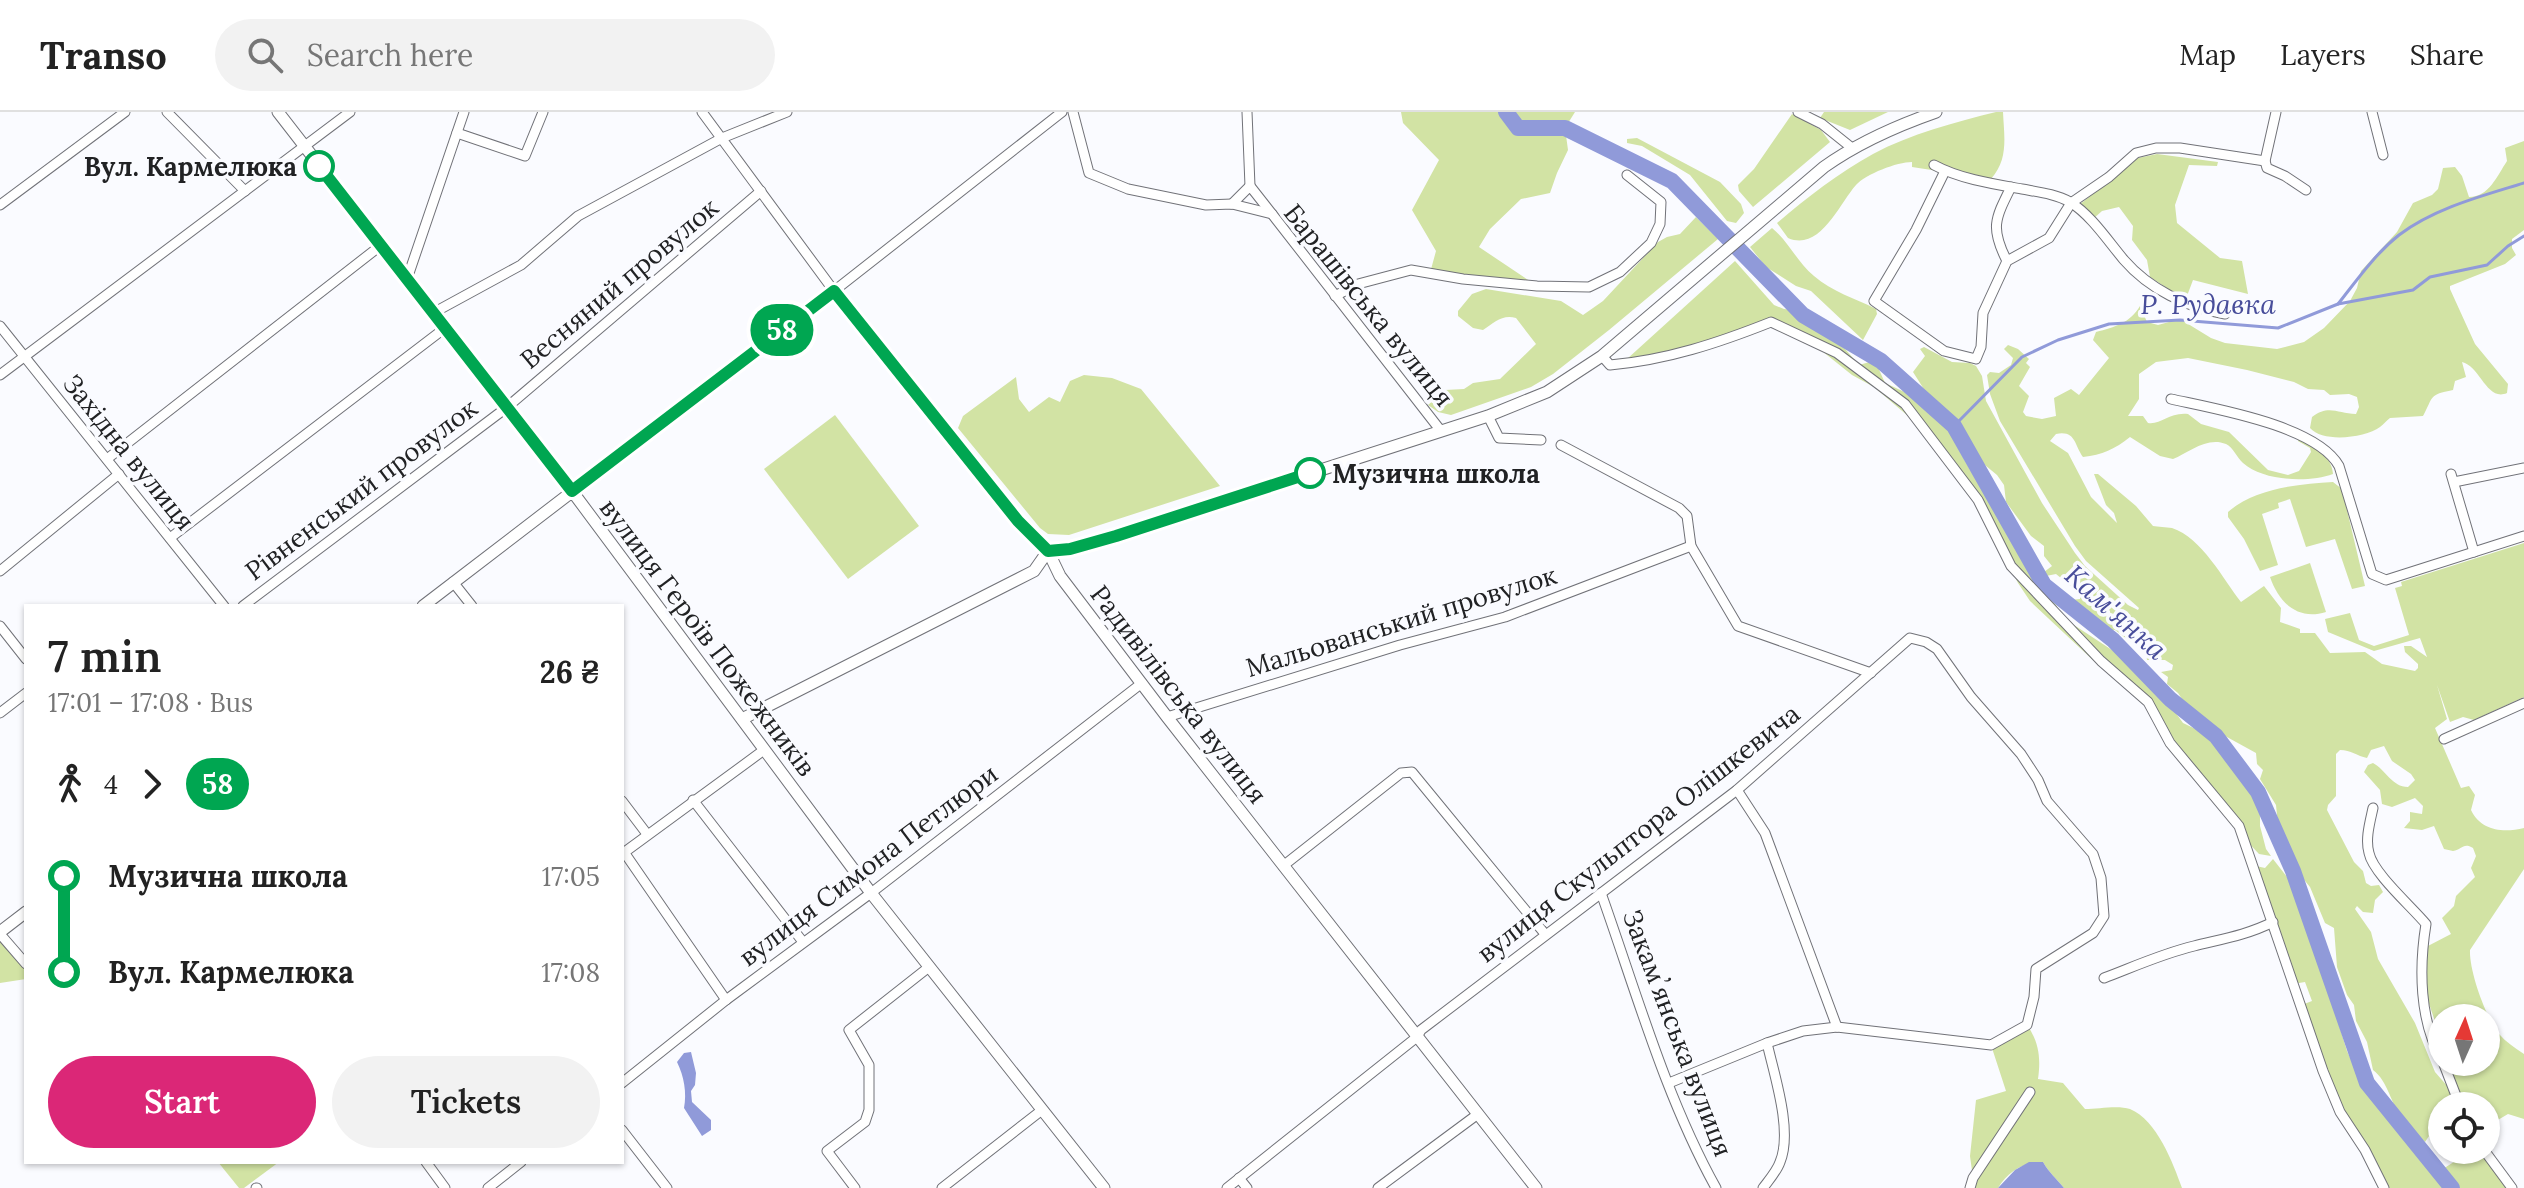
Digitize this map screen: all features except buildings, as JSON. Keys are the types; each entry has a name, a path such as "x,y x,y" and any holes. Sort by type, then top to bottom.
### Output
{"street":[{"path":"0,205 125,112"},
{"path":"167,112 245,191"},
{"name":"вулиця Героїв Пожежників","path":"278,112 572,491 871,893 1104,1188"},
{"path":"0,375 350,112"},
{"path":"407,279 464,112"},
{"path":"457,133 525,156 543,112"},
{"name":"Радивілівська вулиця","path":"702,112 834,291 1018,521 1048,551 1060,576 1167,717 1536,1188"},
{"path":"433,313 521,265 578,216 722,138 787,112"},
{"path":"426,604 1062,112"},
{"name":"Барашівська вулиця","path":"1073,112 1089,173 1128,189 1206,205 1232,204 1272,214 1441,431"},
{"path":"1247,112 1250,186 1272,214"},
{"path":"1798,112 1822,124 1852,148"},
{"path":"742,719 1034,571 1048,551 1070,549 1116,536 1488,416 1547,392 1602,356 1802,184 1852,148 1885,131 1936,112"},
{"path":"2276,112 2265,161 2267,168 2306,190"},
{"path":"2372,112 2383,155"},
{"path":"1945,171 1916,230 1874,301 1944,351 1976,359 1981,347 1983,313 2007,261 2049,238 2071,203 2109,177 2136,153 2156,148 2180,148 2265,161"},
{"path":"1934,165 1945,171 2050,195 2071,203 2128,264 2168,294 2198,309 2225,314"},
{"path":"1335,296 1358,284 1411,270 1525,285 1589,287 1620,272 1651,243 1660,224 1661,202 1627,175"},
{"path":"1232,204 1250,186"},
{"path":"2007,261 1996,239 1996,227 2011,187"},
{"name":"Весняний провулок","path":"506,408 761,191"},
{"path":"107,459 380,246"},
{"path":"1602,356 1610,365 1645,362 1704,348 1771,322 1837,353 1905,404 1978,500 2011,566 2101,661 2148,702 2170,743 2239,826 2323,1071 2340,1112 2365,1150 2384,1188"},
{"name":"Західна вулиця","path":"0,326 222,604"},
{"path":"170,538 445,328"},
{"path":"2171,399 2299,432 2329,452 2339,466 2372,574 2386,580 2524,536"},
{"name":"Рівненський провулок","path":"246,604 506,408"},
{"path":"1488,416 1499,438 1541,440"},
{"path":"1561,445 1679,508 1687,516 1691,546 1738,626 1871,673"},
{"path":"2474,552 2452,478 2524,468"},
{"path":"0,571 119,474"},
{"name":"Мальованський провулок","path":"1167,717 1400,645 1505,617 1691,546"},
{"path":"453,582 470,604"},
{"path":"0,626 24,656"},
{"name":"вулиця Скульптора Олішкевича","path":"1227,1188 1417,1037 1421,1030 1737,790 1910,638 1937,649 1971,697 2021,754 2047,801 2093,854 2101,878 2104,916 2093,933 2036,969 2034,997 2027,1025 1991,1045 1837,1027"},
{"name":"вулиця Симона Петлюри","path":"624,1081 1142,683"},
{"path":"0,713 24,695"},
{"path":"2444,739 2524,703"},
{"path":"624,852 764,750"},
{"path":"1283,866 1401,773 1412,772 1545,934"},
{"path":"1669,1083 1803,1031 1837,1027 1765,833 1737,790"},
{"path":"693,800 803,942"},
{"path":"624,804 647,834"},
{"path":"2373,808 2368,833 2369,854 2377,870 2426,924 2420,961 2428,1019"},
{"path":"624,854 726,1000"},
{"name":"Закамʼянська вулиця","path":"1601,893 1669,1083 1701,1161 1716,1188"},
{"path":"24,914 0,933 24,962"},
{"path":"2104,978 2193,946 2253,932 2273,922"},
{"path":"855,1188 827,1151 865,1122 869,1110 869,1065 849,1030 929,967"},
{"path":"1763,1188 1781,1161 1784,1137 1767,1043"},
{"path":"1970,1188 1979,1168 2030,1092"},
{"path":"942,1188 1042,1110"},
{"path":"1378,1188 1478,1114"},
{"path":"624,1133 667,1188"},
{"path":"427,1164 445,1188"},
{"path":"488,1188 518,1164"},
{"path":"2494,1164 2512,1188"},
{"path":"1239,1178 1247,1188"}],"green space":[{"path":"1401,112 1575,112 1565,128 1568,150 1550,193 1521,199 1490,229 1479,247 1537,286 1430,273 1436,251 1412,210 1439,160 1403,123"},
{"path":"1824,112 1888,112 1850,130 1820,118"},
{"path":"2003,112 2004,147 2001,163 1991,179 1953,169 1938,171 1912,167 1912,162 1898,164 1874,173 1856,185 1828,224 1810,238 1799,241 1788,238 1777,223 1823,186 1873,154 1949,124"},
{"path":"1792,114 1821,130 1830,142 1753,207 1739,191 1738,185 1754,169"},
{"path":"1637,138 1720,182 1741,204 1744,213 1736,223 1727,221 1690,175 1642,146 1627,143 1627,139"},
{"path":"2524,141 2524,230 2512,239 2516,255 2505,264 2450,286 2450,289 2475,344 2508,384 2507,393 2494,393 2474,370 2462,362 2466,377 2455,381 2453,390 2433,397 2423,416 2390,418 2365,434 2324,436 2310,428 2312,417 2329,410 2356,414 2359,407 2357,397 2349,394 2330,395 2324,390 2308,389 2294,382 2188,358 2156,362 2139,374 2139,399 2128,416 2143,416 2148,423 2153,423 2188,414 2201,424 2229,432 2268,470 2288,475 2299,471 2311,452 2310,448 2298,441 2299,436 2325,457 2333,474 2311,479 2286,479 2262,474 2243,463 2228,445 2219,442 2198,446 2173,459 2160,456 2130,437 2108,451 2083,457 2067,434 2056,434 2050,441 2068,453 2091,497 2117,523 2094,474 2098,474 2136,506 2153,526 2172,528 2193,541 2241,602 2264,586 2281,608 2280,622 2300,629 2300,633 2315,633 2330,653 2365,652 2382,664 2415,671 2418,664 2405,652 2404,646 2411,646 2427,657 2420,638 2374,651 2328,632 2325,619 2350,613 2359,640 2374,646 2409,635 2395,588 2402,586 2401,582 2524,543 2524,697 2474,720 2463,717 2450,722 2437,685 2447,719 2435,728 2461,788 2469,786 2475,795 2471,810 2475,817 2493,829 2524,828 2524,869 2470,950 2475,982 2483,1004 2429,1004 2425,992 2426,947 2451,934 2442,918 2454,906 2456,896 2475,877 2471,868 2476,856 2473,848 2444,849 2434,826 2422,830 2404,828 2410,821 2410,812 2422,814 2423,806 2415,798 2392,807 2382,804 2380,790 2364,772 2368,765 2373,763 2402,786 2408,787 2415,780 2392,761 2384,746 2371,750 2367,758 2344,750 2336,754 2336,796 2327,810 2354,862 2363,871 2366,883 2379,885 2383,892 2375,900 2373,913 2363,912 2357,906 2355,909 2371,932 2378,959 2415,1023 2428,1055 2428,1076 2438,1076 2451,1092 2428,1092 2428,1138 2425,1142 2404,1122 2382,1080 2373,1070 2367,1042 2356,1021 2354,1005 2337,967 2334,928 2325,923 2310,887 2283,854 2276,805 2260,779 2263,770 2257,764 2256,753 2196,720 2178,693 2167,684 2168,677 2161,672 2172,670 2173,665 2165,660 2147,660 2146,653 2115,630 2097,630 2088,613 2071,600 2080,599 2080,590 2056,574 2046,576 2044,572 2052,566 2044,556 2044,546 2031,536 2006,502 2004,485 1997,475 1974,456 1956,418 1927,394 1913,372 1925,356 1920,349 1924,347 1952,362 1976,366 1982,376 1986,401 2042,503 2075,553 2128,605 2138,610 2086,561 2075,546 2000,421 1987,375 1990,372 1999,373 2011,365 2013,358 2004,349 2008,345 2018,349 2029,359 2026,363 2030,367 2019,386 2029,396 2023,412 2026,416 2042,419 2056,416 2054,398 2071,389 2079,395 2109,358 2093,340 2096,332 2127,320 2140,306 2147,322 2158,325 2180,319 2225,343 2277,349 2304,342 2324,328 2350,301 2361,271 2397,232 2413,203 2438,189 2443,168 2455,167 2462,176 2469,197 2476,196 2492,185 2507,161 2505,148"},
{"path":"2157,154 2218,162 2217,166 2189,165 2175,205 2177,223 2220,258 2242,261 2248,294 2193,280 2187,296 2170,290 2150,277 2147,260 2132,240 2133,226 2119,207 2102,211 2093,219 2079,205 2138,158"},
{"path":"1696,217 1718,239 1553,374 1531,387 1451,415 1438,412 1428,405 1445,390 1464,389 1473,383 1500,379 1536,344 1516,318 1502,318 1483,330 1473,328 1458,316 1458,311 1472,294 1486,289 1561,301 1583,315 1603,301 1658,242 1680,234"},
{"path":"1772,228 1821,282 1876,309 1877,314 1863,340 1811,291 1796,286 1766,267 1750,247"},
{"path":"1735,261 1774,305 1813,312 1859,365 1873,361 1885,383 1909,394 1938,418 1970,470 2005,514 2002,520 2009,522 2025,557 2050,585 2048,592 2061,613 2155,684 2183,723 2204,733 2242,760 2260,803 2260,826 2271,856 2259,854 2244,838 2135,692 2096,663 2030,601 1976,503 1908,416 1874,387 1852,375 1817,347 1772,325 1661,362 1625,365 1627,359"},
{"path":"1084,375 1112,378 1141,389 1220,486 1069,535 1048,534 1040,528 958,428 963,416 1016,377 1019,399 1029,412 1049,397 1060,402 1070,381"},
{"path":"835,415 919,526 848,579 764,469"},
{"path":"2333,482 2342,489 2365,586 2352,589 2335,539 2306,547 2290,499 2278,503 2279,508 2262,514 2278,565 2260,571 2228,512 2264,492"},
{"path":"2310,563 2326,612 2307,614 2291,608 2279,595 2270,577"},
{"path":"2273,859 2301,895 2323,978 2337,1008 2347,1051 2358,1075 2393,1122 2407,1132 2428,1158 2428,1164 2436,1165 2438,1177 2446,1188 2387,1188 2345,1113 2299,1006 2312,1001 2305,982 2293,984 2256,866 2265,868"},
{"path":"0,934 24,962 24,979 0,983"},
{"path":"2027,1025 2038,1050 2038,1079 2063,1083 2085,1109 2125,1108 2140,1115 2163,1143 2182,1188 2064,1188 2043,1162 2017,1169 1998,1188 1970,1188 1976,1100 2006,1091 1991,1045"},
{"path":"2500,1034 2524,1054 2524,1119 2508,1114 2500,1119 2500,1092 2460,1092 2453,1076 2500,1076"},
{"path":"220,1164 276,1164 244,1188 239,1188"},
{"path":"2451,1164 2492,1164 2509,1188 2459,1188 2443,1169"}],"water":[{"path":"691,1052 696,1073 691,1091 692,1102 711,1120 711,1130 702,1136 684,1108 684,1085 677,1062 684,1053"},
{"path":"2029,1162 2043,1162 2064,1188 1998,1188 2015,1170"}],"waterway":[{"name":"Кам'янка","path":"1506,112 1518,128 1565,128 1672,181 1803,315 1881,361 1954,426 2044,585 2113,640 2170,699 2216,736 2258,792 2293,871 2367,1083 2452,1188"},
{"path":"2338,304 2382,250 2399,235 2428,217 2459,204 2524,183"},
{"name":"Р. Рудавка","path":"1954,426 2022,357 2058,340 2109,324 2180,320 2278,328 2338,304 2413,290 2430,277 2487,265 2524,236"}],"bus line":[{"name":"58","path":"319,166 572,491 834,291 1018,521 1048,551 1070,549 1116,536 1310,473"}],"place":[{"name":"Вул. Кармелюка","path":"319,166"},
{"name":"Музична школа","path":"1310,473"}]}
